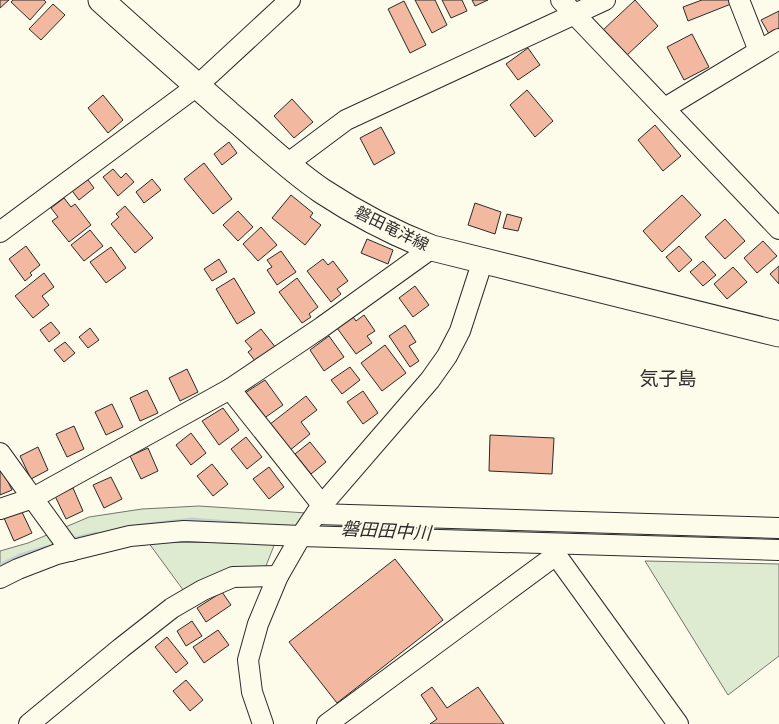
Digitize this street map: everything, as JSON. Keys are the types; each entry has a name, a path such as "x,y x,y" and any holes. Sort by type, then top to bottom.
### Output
{"main road":[{"name":"磐田竜洋線","path":"101,0 287,164 321,190 366,218 401,236 432,248 779,334"}],"street":[{"path":"0,232 198,86 290,0"},
{"path":"561,0 779,229"},
{"path":"287,164 346,120 605,0"},
{"path":"739,0 760,51"},
{"path":"665,108 779,39"},
{"path":"0,509 33,498 230,389 322,328 432,248"},
{"path":"262,724 252,692 248,660 258,624 278,576 311,521 430,380 447,356 460,331 483,260"},
{"path":"230,389 311,521"},
{"path":"0,453 71,551"},
{"path":"311,521 558,549 779,550"},
{"path":"0,578 57,554 130,536 311,521 779,528"},
{"path":"327,724 558,549"},
{"path":"558,549 678,724"},
{"path":"28,724 172,608 202,590 234,577 278,576"}],"green space":[{"path":"199,506 322,514 779,532 779,550 375,538 114,540 0,583 0,551 28,543 89,517 142,509"},
{"path":"148,542 275,543 262,576 189,598"},
{"path":"645,561 779,564 779,656 728,695"}],"building":[{"path":"0,0 9,0 0,8"},
{"path":"13,0 44,0 46,2 30,20 11,2"},
{"path":"415,0 435,0 447,25 432,33"},
{"path":"442,0 462,0 467,11 451,18"},
{"path":"472,0 488,0 475,6"},
{"path":"635,0 658,26 626,56 602,31"},
{"path":"702,0 730,0 731,4 688,21 683,7"},
{"path":"404,1 426,45 410,53 388,9"},
{"path":"53,4 65,15 41,40 29,29"},
{"path":"779,11 779,28 769,34 761,20"},
{"path":"692,34 709,67 684,80 667,47"},
{"path":"528,48 540,65 518,80 506,64"},
{"path":"527,90 553,121 535,137 510,105"},
{"path":"103,95 123,120 108,133 88,108"},
{"path":"292,99 313,122 294,138 274,116"},
{"path":"655,125 681,156 663,171 638,140"},
{"path":"381,127 395,153 374,165 360,138"},
{"path":"229,142 237,153 222,165 214,154"},
{"path":"204,163 232,199 213,214 184,179"},
{"path":"113,169 121,178 126,173 134,182 118,196 103,177"},
{"path":"85,176 94,188 79,200 70,188"},
{"path":"152,179 161,190 144,203 136,192"},
{"path":"291,195 313,213 310,217 321,225 305,245 272,218"},
{"path":"682,195 701,215 662,252 643,231"},
{"path":"64,198 71,207 75,204 91,225 69,242 52,221 58,217 51,208"},
{"path":"475,203 501,212 495,234 468,225"},
{"path":"125,206 153,238 135,253 111,224 119,217 116,214"},
{"path":"238,211 253,227 238,241 223,225"},
{"path":"507,214 522,218 518,231 503,228"},
{"path":"725,219 745,241 725,259 705,237"},
{"path":"261,227 277,245 258,261 243,244"},
{"path":"90,230 103,246 84,261 71,245"},
{"path":"367,239 393,250 388,264 361,253"},
{"path":"763,241 777,256 757,273 744,258"},
{"path":"26,246 40,265 30,273 32,275 25,281 9,259"},
{"path":"679,246 692,260 679,272 666,257"},
{"path":"111,247 126,268 106,283 90,262"},
{"path":"281,251 296,272 277,285 267,270 272,267 267,260"},
{"path":"219,259 227,272 212,281 204,269"},
{"path":"323,259 328,265 333,261 348,281 337,289 341,294 331,302 307,271"},
{"path":"703,261 716,275 703,286 690,272"},
{"path":"779,266 779,284 770,274"},
{"path":"733,267 747,282 727,299 714,284"},
{"path":"44,273 54,287 42,296 49,305 33,318 15,296"},
{"path":"234,278 255,313 237,324 216,289"},
{"path":"297,278 318,307 309,314 311,317 302,323 279,292"},
{"path":"415,286 429,305 413,317 399,298"},
{"path":"364,315 375,331 367,336 372,343 356,354 337,328 353,317 356,321"},
{"path":"51,322 60,333 49,342 40,330"},
{"path":"405,325 416,342 409,346 419,361 410,367 389,336"},
{"path":"90,328 99,340 88,348 79,337"},
{"path":"261,329 276,348 256,362 248,352 252,349 245,341"},
{"path":"329,336 344,357 324,371 310,350"},
{"path":"65,342 75,353 64,362 54,350"},
{"path":"385,345 406,373 382,391 361,363"},
{"path":"350,367 360,380 342,394 331,380"},
{"path":"187,369 198,392 180,401 169,378"},
{"path":"265,380 283,405 263,419 245,393"},
{"path":"147,390 158,413 140,421 130,398"},
{"path":"363,391 378,413 363,424 347,402"},
{"path":"306,396 317,410 301,422 310,434 289,451 269,425"},
{"path":"112,404 123,427 106,435 95,412"},
{"path":"223,408 239,430 219,445 202,421"},
{"path":"74,426 84,449 67,457 56,434"},
{"path":"191,433 206,453 191,465 176,445"},
{"path":"490,435 554,438 552,474 489,471"},
{"path":"246,437 262,457 247,469 231,449"},
{"path":"310,442 326,462 311,474 295,454"},
{"path":"38,447 48,470 31,479 20,456"},
{"path":"148,448 158,471 141,479 130,456"},
{"path":"212,464 228,484 213,496 197,476"},
{"path":"0,467 12,490 0,495"},
{"path":"269,467 284,487 269,499 253,479"},
{"path":"111,477 122,499 104,508 93,485"},
{"path":"73,488 83,511 66,519 55,496"},
{"path":"21,510 32,533 14,541 4,518"},
{"path":"395,559 443,620 337,703 289,642"},
{"path":"222,592 231,605 206,622 197,608"},
{"path":"192,621 202,636 186,646 177,631"},
{"path":"218,630 229,645 204,663 193,647"},
{"path":"167,637 188,663 176,673 155,647"},
{"path":"186,680 203,700 190,711 173,691"},
{"path":"432,687 447,708 478,687 504,724 430,724 437,719 421,695"}],"waterway":[{"name":"磐田田中川","path":"132,527 192,520 240,524"},
{"name":"磐田田中川","path":"68,541 96,534"},
{"name":"磐田田中川","path":"0,566 20,556 46,548"}],"district":[{"name":"気子島","path":"668,378"}]}
